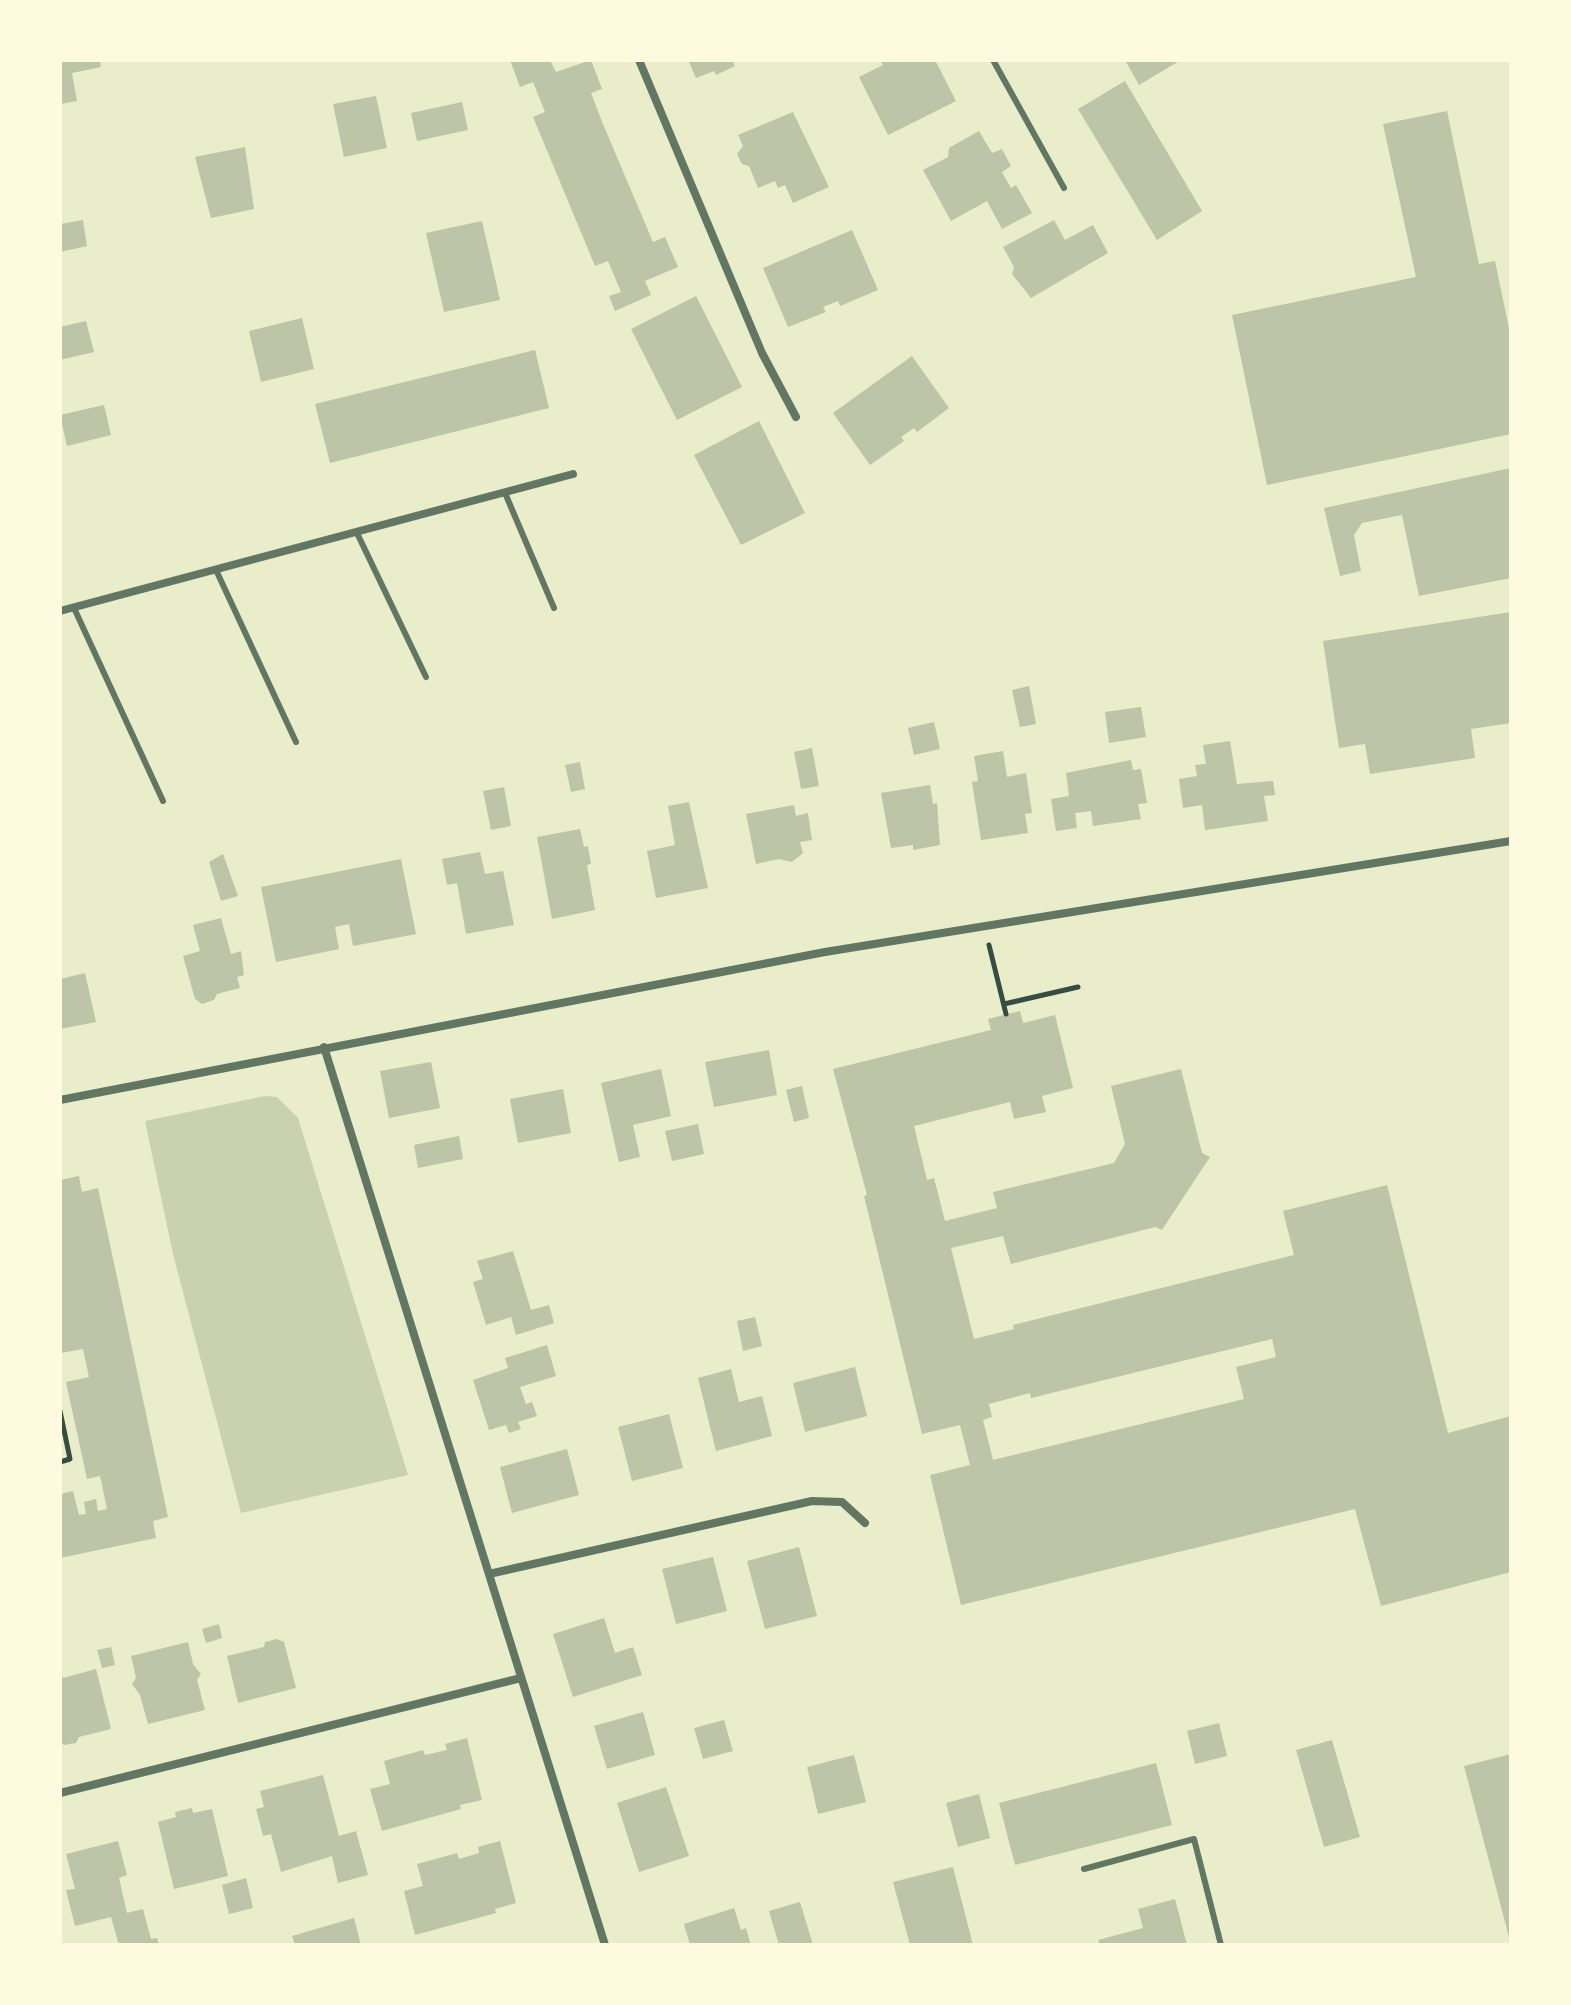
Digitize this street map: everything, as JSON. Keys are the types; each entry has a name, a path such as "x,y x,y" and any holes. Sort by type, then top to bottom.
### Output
{"street":[{"path":"639,60 762,353 796,417"},
{"path":"60,611 573,474"},
{"path":"60,1100 825,952 1511,841"},
{"path":"324,1047 605,1945"},
{"path":"489,1574 812,1501 842,1502 865,1523"},
{"path":"60,1793 521,1678"}],"lane":[{"path":"993,60 1064,188"},
{"path":"505,493 554,608"},
{"path":"357,533 426,677"},
{"path":"216,570 296,742"},
{"path":"74,608 163,801"},
{"path":"1084,1869 1194,1839 1221,1945"}],"path":[{"path":"985,926 1006,1014"},
{"path":"1004,1004 1078,987"},
{"path":"60,1411 70,1459 60,1462"}],"green space":[{"path":"265,1096 277,1097 298,1118 408,1475 241,1513 173,1254 145,1121"}],"building":[{"path":"60,60 100,60 101,67 72,73 77,101 60,104"},
{"path":"510,60 550,60 556,72 591,60 602,89 591,93 603,124 653,242 665,237 678,267 645,281 651,295 615,311 609,296 621,292 608,261 595,266 533,117 545,112 533,82 520,87"},
{"path":"688,60 739,60 733,63 735,66 716,75 714,71 696,78"},
{"path":"880,60 935,60 956,101 888,135 859,77 883,65"},
{"path":"1125,60 1181,60 1139,85"},
{"path":"1125,81 1202,211 1157,240 1078,109"},
{"path":"376,96 387,148 344,157 333,104"},
{"path":"462,102 468,130 417,141 411,113"},
{"path":"1447,111 1479,264 1495,261 1511,338 1511,434 1267,485 1232,315 1416,277 1383,124"},
{"path":"793,112 829,187 793,203 785,185 778,188 775,181 758,188 749,166 742,164 737,154 743,146 738,135"},
{"path":"979,131 992,153 1002,149 1011,166 1002,172 1011,188 1016,185 1032,213 1002,229 987,201 951,221 923,170 948,157 949,148"},
{"path":"245,147 254,209 211,218 195,157"},
{"path":"83,220 87,246 60,252 60,224"},
{"path":"1054,220 1065,240 1093,225 1108,253 1031,298 1012,274 1014,267 1003,247"},
{"path":"482,221 500,300 444,312 426,233"},
{"path":"852,230 878,290 840,306 838,301 823,307 826,312 788,327 763,268"},
{"path":"696,296 742,387 677,420 631,329"},
{"path":"302,318 314,369 261,382 249,331"},
{"path":"86,321 94,352 60,360 60,327"},
{"path":"535,350 549,408 330,463 315,404"},
{"path":"912,356 949,408 917,432 914,428 901,437 904,441 870,465 833,413"},
{"path":"104,405 111,435 67,446 60,415"},
{"path":"759,421 805,513 741,545 694,455"},
{"path":"1511,468 1511,578 1419,596 1402,515 1362,523 1354,535 1361,571 1340,576 1324,508"},
{"path":"1511,612 1511,723 1471,729 1475,758 1370,774 1365,744 1339,748 1323,641"},
{"path":"1029,686 1036,724 1020,727 1012,690"},
{"path":"1141,707 1146,737 1109,743 1105,712"},
{"path":"934,722 940,749 914,755 908,728"},
{"path":"1230,741 1237,784 1273,781 1275,795 1264,796 1268,821 1205,830 1202,805 1183,808 1179,779 1197,776 1195,765 1206,764 1203,745"},
{"path":"812,748 819,786 801,789 794,752"},
{"path":"1003,751 1007,777 1026,773 1032,813 1025,814 1028,833 981,840 972,782 978,781 974,756"},
{"path":"1131,760 1133,770 1141,769 1147,803 1138,804 1141,819 1093,826 1091,811 1075,813 1077,828 1056,831 1051,799 1069,796 1066,773"},
{"path":"580,762 585,789 571,792 565,765"},
{"path":"930,785 933,804 937,803 940,845 913,850 913,845 891,848 881,793"},
{"path":"504,787 511,826 491,830 483,791"},
{"path":"689,802 708,888 656,898 647,851 675,845 668,806"},
{"path":"794,805 796,816 808,813 812,840 800,842 803,853 792,862 779,859 756,864 746,814"},
{"path":"580,829 584,847 588,846 591,864 587,865 595,910 552,919 537,837"},
{"path":"480,852 485,874 503,871 514,925 466,934 457,883 447,885 442,859"},
{"path":"223,854 238,896 221,901 209,862"},
{"path":"401,859 416,934 353,946 349,924 335,927 339,949 276,962 261,887"},
{"path":"221,918 231,954 241,951 244,975 237,977 240,988 217,994 214,1000 202,1004 195,999 183,956 200,951 193,925"},
{"path":"85,973 96,1022 60,1029 60,979"},
{"path":"1020,1011 1023,1023 1055,1015 1073,1088 1042,1096 1046,1112 1014,1119 1010,1102 914,1126 927,1180 934,1178 945,1221 997,1208 993,1192 1114,1163 1125,1144 1111,1086 1181,1069 1202,1153 1210,1157 1162,1230 1155,1227 1011,1264 1003,1236 951,1248 974,1339 1014,1329 1013,1325 1294,1255 1283,1211 1387,1185 1448,1433 1511,1416 1511,1572 1381,1606 1355,1509 961,1605 930,1475 970,1465 960,1425 922,1434 864,1196 867,1195 833,1069 991,1030 988,1019","holes":["1272,1339 1276,1357 1236,1367 1244,1399 993,1460 983,1420 992,1417 989,1404 1030,1393 1031,1398"]},
{"path":"769,1050 777,1095 714,1107 705,1062"},
{"path":"431,1062 440,1108 389,1118 380,1071"},
{"path":"661,1069 671,1116 633,1125 640,1157 619,1162 601,1083"},
{"path":"802,1086 809,1118 794,1122 786,1090"},
{"path":"563,1089 571,1133 518,1143 510,1099"},
{"path":"698,1124 704,1154 672,1161 665,1131"},
{"path":"459,1136 463,1159 418,1168 414,1145"},
{"path":"79,1176 82,1192 98,1188 168,1517 153,1521 156,1538 60,1558 60,1494 73,1491 79,1515 86,1514 84,1502 96,1499 98,1511 107,1509 100,1476 87,1479 66,1382 89,1377 83,1349 61,1353 60,1348 60,1180"},
{"path":"513,1251 531,1310 549,1305 554,1323 516,1335 511,1317 486,1325 473,1282 483,1279 477,1261"},
{"path":"755,1317 762,1346 743,1351 737,1321"},
{"path":"547,1345 556,1376 520,1387 526,1404 532,1402 537,1416 518,1422 521,1429 509,1433 506,1425 489,1430 473,1380 508,1368 505,1358"},
{"path":"855,1367 867,1416 805,1432 793,1383"},
{"path":"731,1369 739,1402 762,1396 772,1436 716,1451 698,1378"},
{"path":"669,1414 683,1468 632,1481 618,1427"},
{"path":"567,1449 579,1495 512,1513 500,1467"},
{"path":"799,1547 817,1616 765,1629 747,1561"},
{"path":"713,1557 727,1611 676,1624 662,1569"},
{"path":"604,1618 615,1653 633,1647 642,1675 573,1697 553,1634"},
{"path":"219,1624 222,1638 206,1643 202,1629"},
{"path":"277,1639 284,1642 296,1688 238,1703 227,1656 264,1647 265,1642"},
{"path":"188,1642 193,1664 201,1674 197,1680 205,1710 148,1724 140,1695 132,1684 136,1678 131,1656"},
{"path":"111,1647 115,1665 102,1668 97,1650"},
{"path":"60,1668 63,1678 96,1669 111,1729 79,1737 76,1743 64,1745 60,1742"},
{"path":"643,1712 655,1755 607,1769 594,1726"},
{"path":"724,1720 733,1751 703,1759 694,1728"},
{"path":"1219,1723 1227,1756 1195,1764 1187,1731"},
{"path":"467,1738 482,1800 382,1831 370,1789 390,1784 384,1761 423,1750 425,1755 447,1750 445,1744"},
{"path":"1332,1740 1360,1837 1324,1847 1296,1750"},
{"path":"1511,1754 1511,1941 1510,1941 1464,1766"},
{"path":"854,1755 866,1802 818,1814 807,1767"},
{"path":"1156,1763 1172,1825 1015,1865 999,1803"},
{"path":"323,1775 339,1836 356,1831 368,1875 338,1883 332,1856 281,1872 271,1834 263,1836 256,1809 264,1807 260,1791"},
{"path":"666,1787 689,1856 639,1872 617,1803"},
{"path":"979,1794 990,1838 958,1847 946,1803"},
{"path":"192,1808 193,1813 212,1809 228,1876 174,1889 158,1822 176,1817 175,1812"},
{"path":"118,1841 127,1875 119,1878 127,1913 143,1909 151,1939 157,1938 159,1945 119,1945 111,1917 75,1926 66,1890 75,1889 66,1854"},
{"path":"500,1841 516,1903 495,1909 496,1913 415,1935 404,1891 423,1886 417,1864 457,1853 459,1859 479,1853 478,1847"},
{"path":"953,1867 973,1945 910,1945 893,1882"},
{"path":"246,1878 253,1908 229,1914 222,1885"},
{"path":"1175,1899 1187,1945 1100,1945 1098,1940 1143,1928 1138,1909"},
{"path":"800,1902 813,1945 779,1945 769,1911"},
{"path":"734,1908 741,1930 746,1928 751,1945 690,1945 684,1924"},
{"path":"354,1918 361,1945 295,1945 292,1936"}]}
